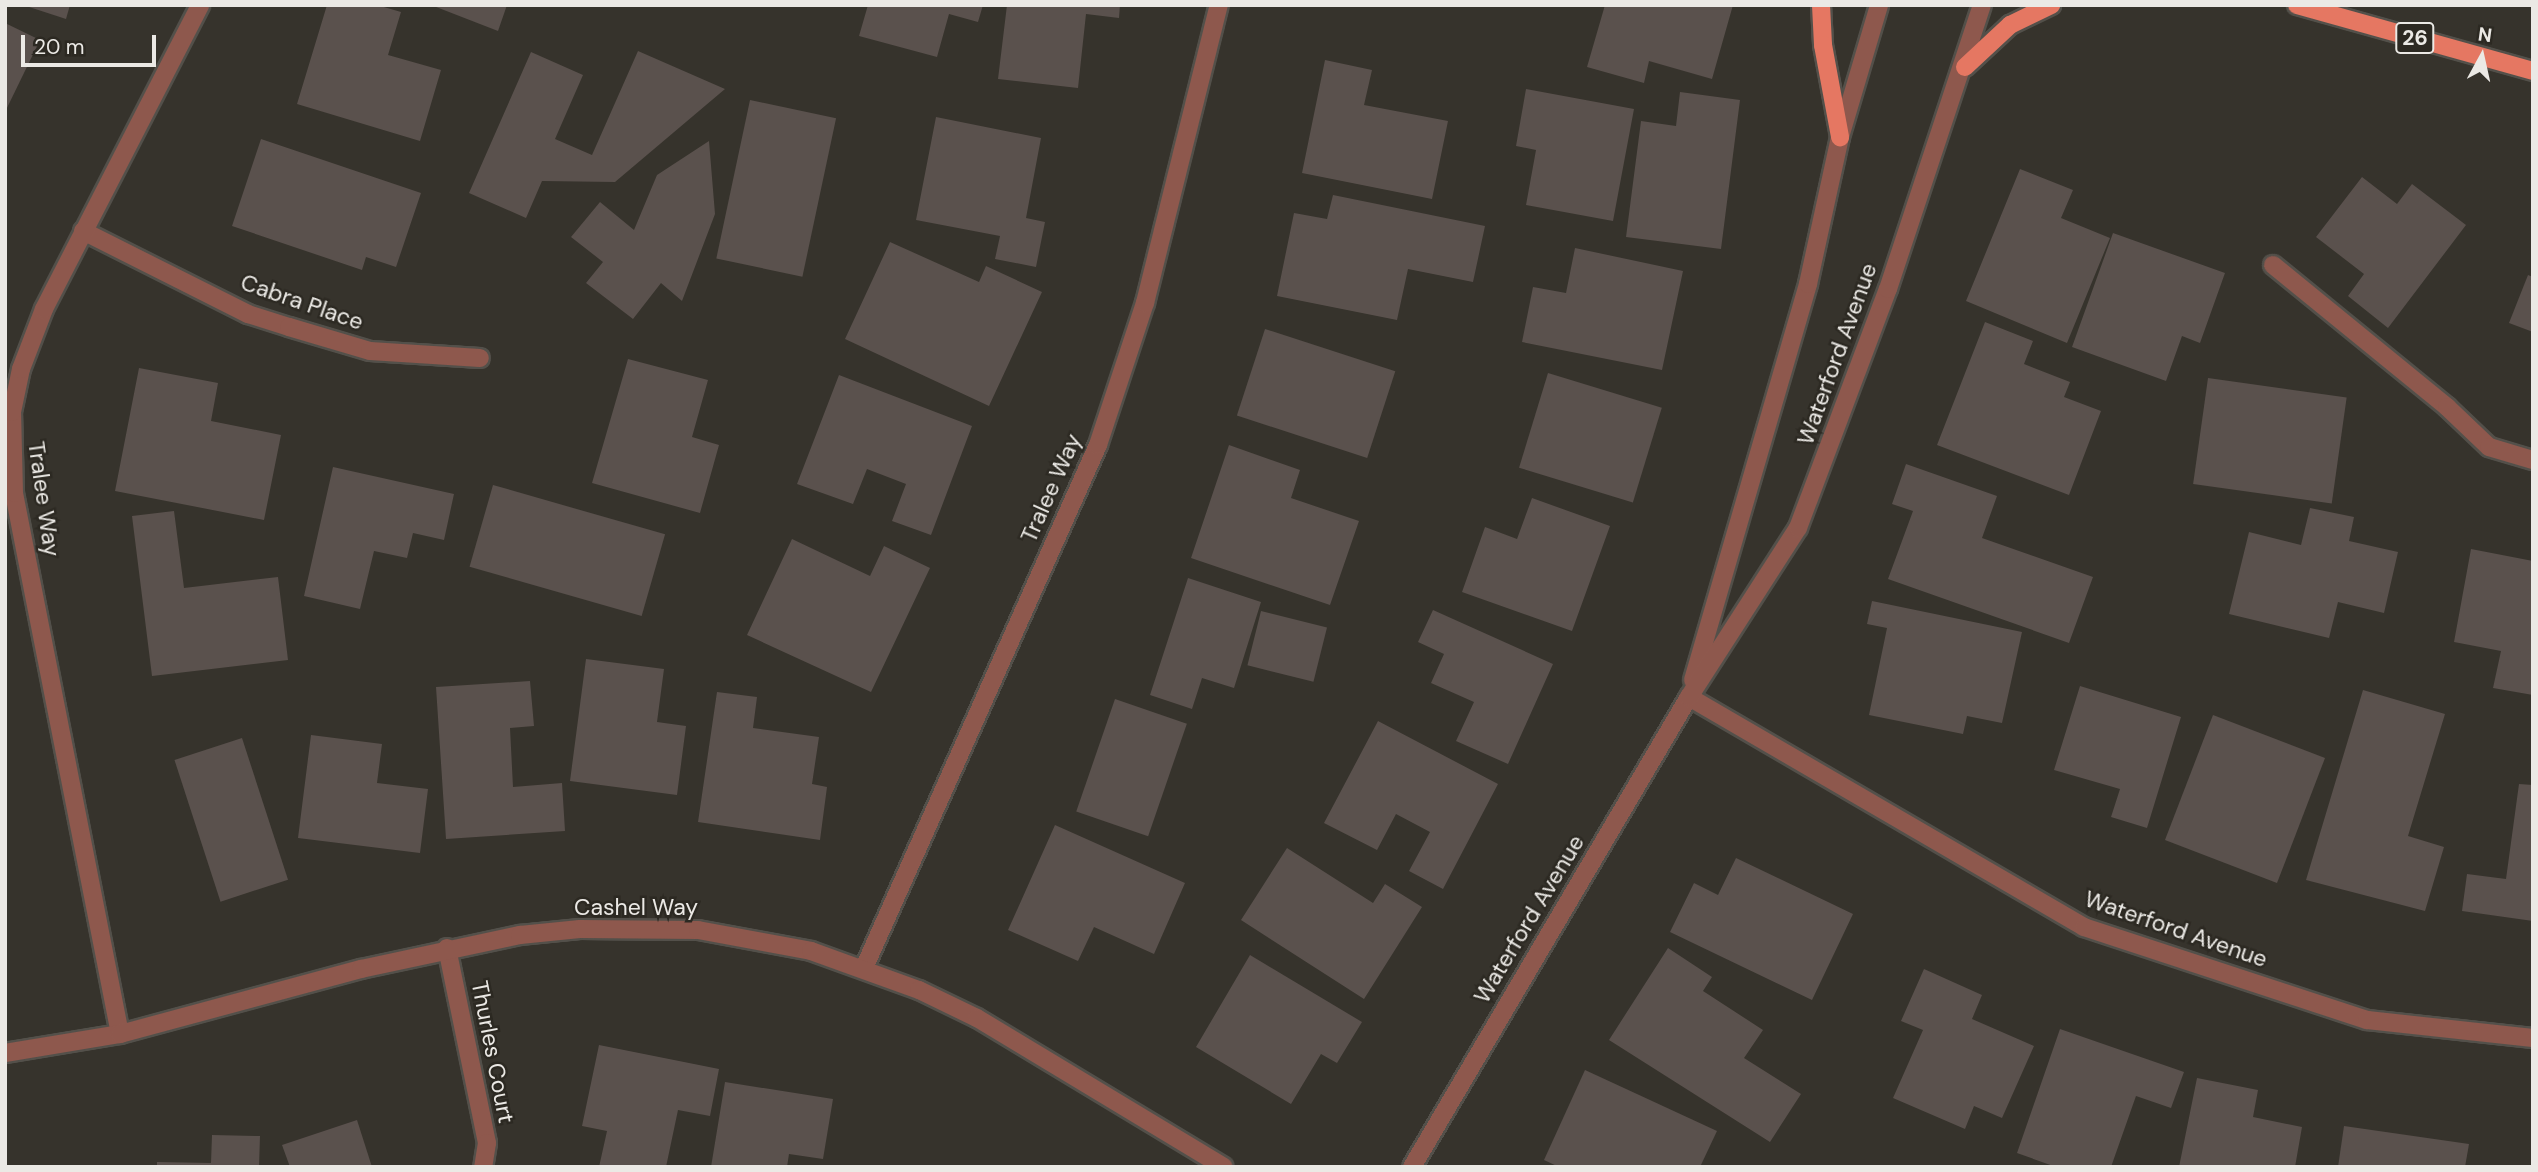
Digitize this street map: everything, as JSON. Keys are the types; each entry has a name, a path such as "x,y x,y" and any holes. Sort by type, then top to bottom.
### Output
{"main road":[{"path":"1821,5 1823,45 1840,137"},
{"path":"1965,67 2010,25 2051,5"},
{"name":"26","path":"2297,5 2533,71"}],"street":[{"name":"Tralee Way","path":"120,1034 10,455 12,412 21,369 83,232 200,5"},
{"name":"Tralee Way","path":"864,968 1098,445 1145,303 1219,5"},
{"name":"Waterford Avenue","path":"1689,697 1808,284 1840,137 1879,5"},
{"name":"Waterford Avenue","path":"1412,1167 1689,697 1798,528 1965,67 1982,5"},
{"name":"Cabra Place","path":"83,232 248,314 370,351 480,358"},
{"path":"2273,265 2447,407 2489,447 2533,460"},
{"name":"Waterford Avenue","path":"1689,697 2084,927 2367,1020 2533,1038"},
{"name":"Cashel Way","path":"5,1054 120,1034 447,948 580,929 698,930 759,938 864,968 977,1018 1224,1167"},
{"name":"Thurles Court","path":"447,948 486,1143 483,1167"}],"building":[{"path":"23,5 70,5 66,19"},
{"path":"327,5 377,5 401,12 388,55 441,70 420,141 297,104"},
{"path":"431,5 507,5 498,31"},
{"path":"868,5 983,5 978,22 949,14 937,57 859,36"},
{"path":"1007,5 1120,5 1119,18 1086,14 1078,88 998,79"},
{"path":"1605,5 1733,5 1712,79 1649,61 1644,83 1587,67"},
{"path":"5,23 40,40 5,112"},
{"path":"638,51 725,89 615,182 542,181 526,218 469,193 531,52 583,75 555,139 592,155"},
{"path":"1325,60 1372,70 1364,105 1448,121 1432,199 1302,173"},
{"path":"1526,89 1634,109 1613,221 1526,205 1536,150 1516,146"},
{"path":"1680,92 1740,100 1721,249 1626,237 1641,121 1676,126"},
{"path":"750,100 836,118 802,277 716,258"},
{"path":"936,117 1041,138 1026,218 1045,222 1036,267 995,259 1000,236 916,220"},
{"path":"261,139 421,193 396,267 366,257 362,270 232,226"},
{"path":"709,141 715,214 682,301 661,283 633,319 586,283 603,262 571,237 600,202 634,230 657,175"},
{"path":"2020,169 2073,190 2061,218 2110,238 2067,343 1966,301"},
{"path":"2362,177 2397,204 2412,184 2466,225 2388,328 2348,296 2364,274 2316,237"},
{"path":"1333,195 1485,226 1473,282 1408,269 1397,320 1277,296 1294,213 1327,219"},
{"path":"2113,233 2225,273 2200,343 2182,336 2166,381 2072,347"},
{"path":"890,242 979,282 986,266 1042,292 989,406 845,339"},
{"path":"1575,248 1683,271 1662,370 1522,342 1533,287 1566,293"},
{"path":"2528,275 2533,277 2533,332 2509,323"},
{"path":"1985,322 2033,341 2024,364 2070,382 2064,397 2101,411 2069,495 1937,445"},
{"path":"1265,329 1395,371 1367,458 1237,416"},
{"path":"628,359 708,380 692,437 719,445 700,513 592,483"},
{"path":"139,368 218,383 211,421 281,435 264,520 115,491"},
{"path":"1548,373 1662,408 1633,502 1519,468"},
{"path":"839,375 972,426 931,535 892,521 906,484 867,469 853,504 797,484"},
{"path":"2208,378 2347,397 2332,503 2193,484"},
{"path":"1229,445 1300,470 1291,498 1359,521 1330,605 1191,558"},
{"path":"1906,464 1997,496 1982,538 2093,577 2069,643 1888,579 1913,511 1892,504"},
{"path":"333,467 454,494 444,540 413,533 407,558 374,551 360,609 304,596"},
{"path":"493,485 665,534 642,616 470,567"},
{"path":"1532,498 1610,526 1572,631 1462,592 1485,527 1517,539"},
{"path":"2310,508 2354,517 2349,541 2398,552 2384,613 2338,602 2329,638 2229,614 2249,532 2301,545"},
{"path":"174,511 184,588 278,577 288,660 152,676 132,516"},
{"path":"792,539 870,576 884,546 930,568 871,692 747,635"},
{"path":"2471,549 2533,561 2533,695 2493,688 2501,651 2454,642"},
{"path":"1188,578 1261,602 1234,688 1202,678 1192,709 1150,695"},
{"path":"1872,601 2022,632 2002,723 1967,716 1963,734 1869,715 1887,628 1867,624"},
{"path":"1433,610 1553,664 1508,764 1456,741 1474,702 1431,683 1444,654 1418,642"},
{"path":"1261,611 1327,627 1313,682 1247,665"},
{"path":"586,659 664,669 657,722 686,726 677,795 570,781"},
{"path":"530,681 534,726 510,728 513,787 562,783 565,831 446,839 436,687"},
{"path":"2080,686 2181,717 2147,828 2111,817 2120,789 2054,770"},
{"path":"2363,690 2445,714 2408,836 2444,847 2425,911 2306,880"},
{"path":"717,692 757,697 753,728 819,737 812,784 827,787 820,840 698,822"},
{"path":"1115,699 1187,724 1148,836 1076,812"},
{"path":"2213,715 2325,758 2277,883 2165,840"},
{"path":"1378,721 1498,784 1443,889 1409,871 1430,832 1396,814 1377,850 1324,823"},
{"path":"311,735 382,744 377,783 428,789 420,853 298,838"},
{"path":"242,738 288,880 221,902 174,760"},
{"path":"2519,784 2533,785 2533,921 2462,911 2467,874 2506,879"},
{"path":"1055,825 1185,883 1154,954 1094,927 1078,961 1008,930"},
{"path":"1287,848 1373,903 1385,884 1422,907 1364,999 1241,920"},
{"path":"1736,858 1853,914 1812,1000 1670,932 1694,883 1718,895"},
{"path":"1668,948 1712,977 1703,991 1763,1030 1744,1058 1801,1094 1770,1142 1609,1040"},
{"path":"1250,955 1362,1022 1337,1063 1321,1054 1291,1104 1196,1047"},
{"path":"1924,969 1982,995 1972,1019 2034,1046 2002,1118 1974,1106 1965,1129 1893,1098 1923,1030 1901,1021"},
{"path":"2060,1029 2184,1072 2171,1108 2136,1096 2111,1167 2056,1167 2017,1153"},
{"path":"599,1045 719,1069 710,1116 678,1110 666,1167 599,1167 607,1131 582,1126"},
{"path":"1585,1070 1717,1131 1700,1167 1559,1167 1544,1160"},
{"path":"2197,1078 2258,1090 2253,1117 2302,1127 2295,1167 2179,1167"},
{"path":"725,1082 833,1099 823,1159 789,1154 787,1167 711,1167"},
{"path":"357,1120 372,1167 290,1167 282,1145"},
{"path":"2344,1126 2469,1144 2465,1167 2338,1167"},
{"path":"212,1135 260,1136 259,1167 157,1167 157,1162 211,1163"}]}
